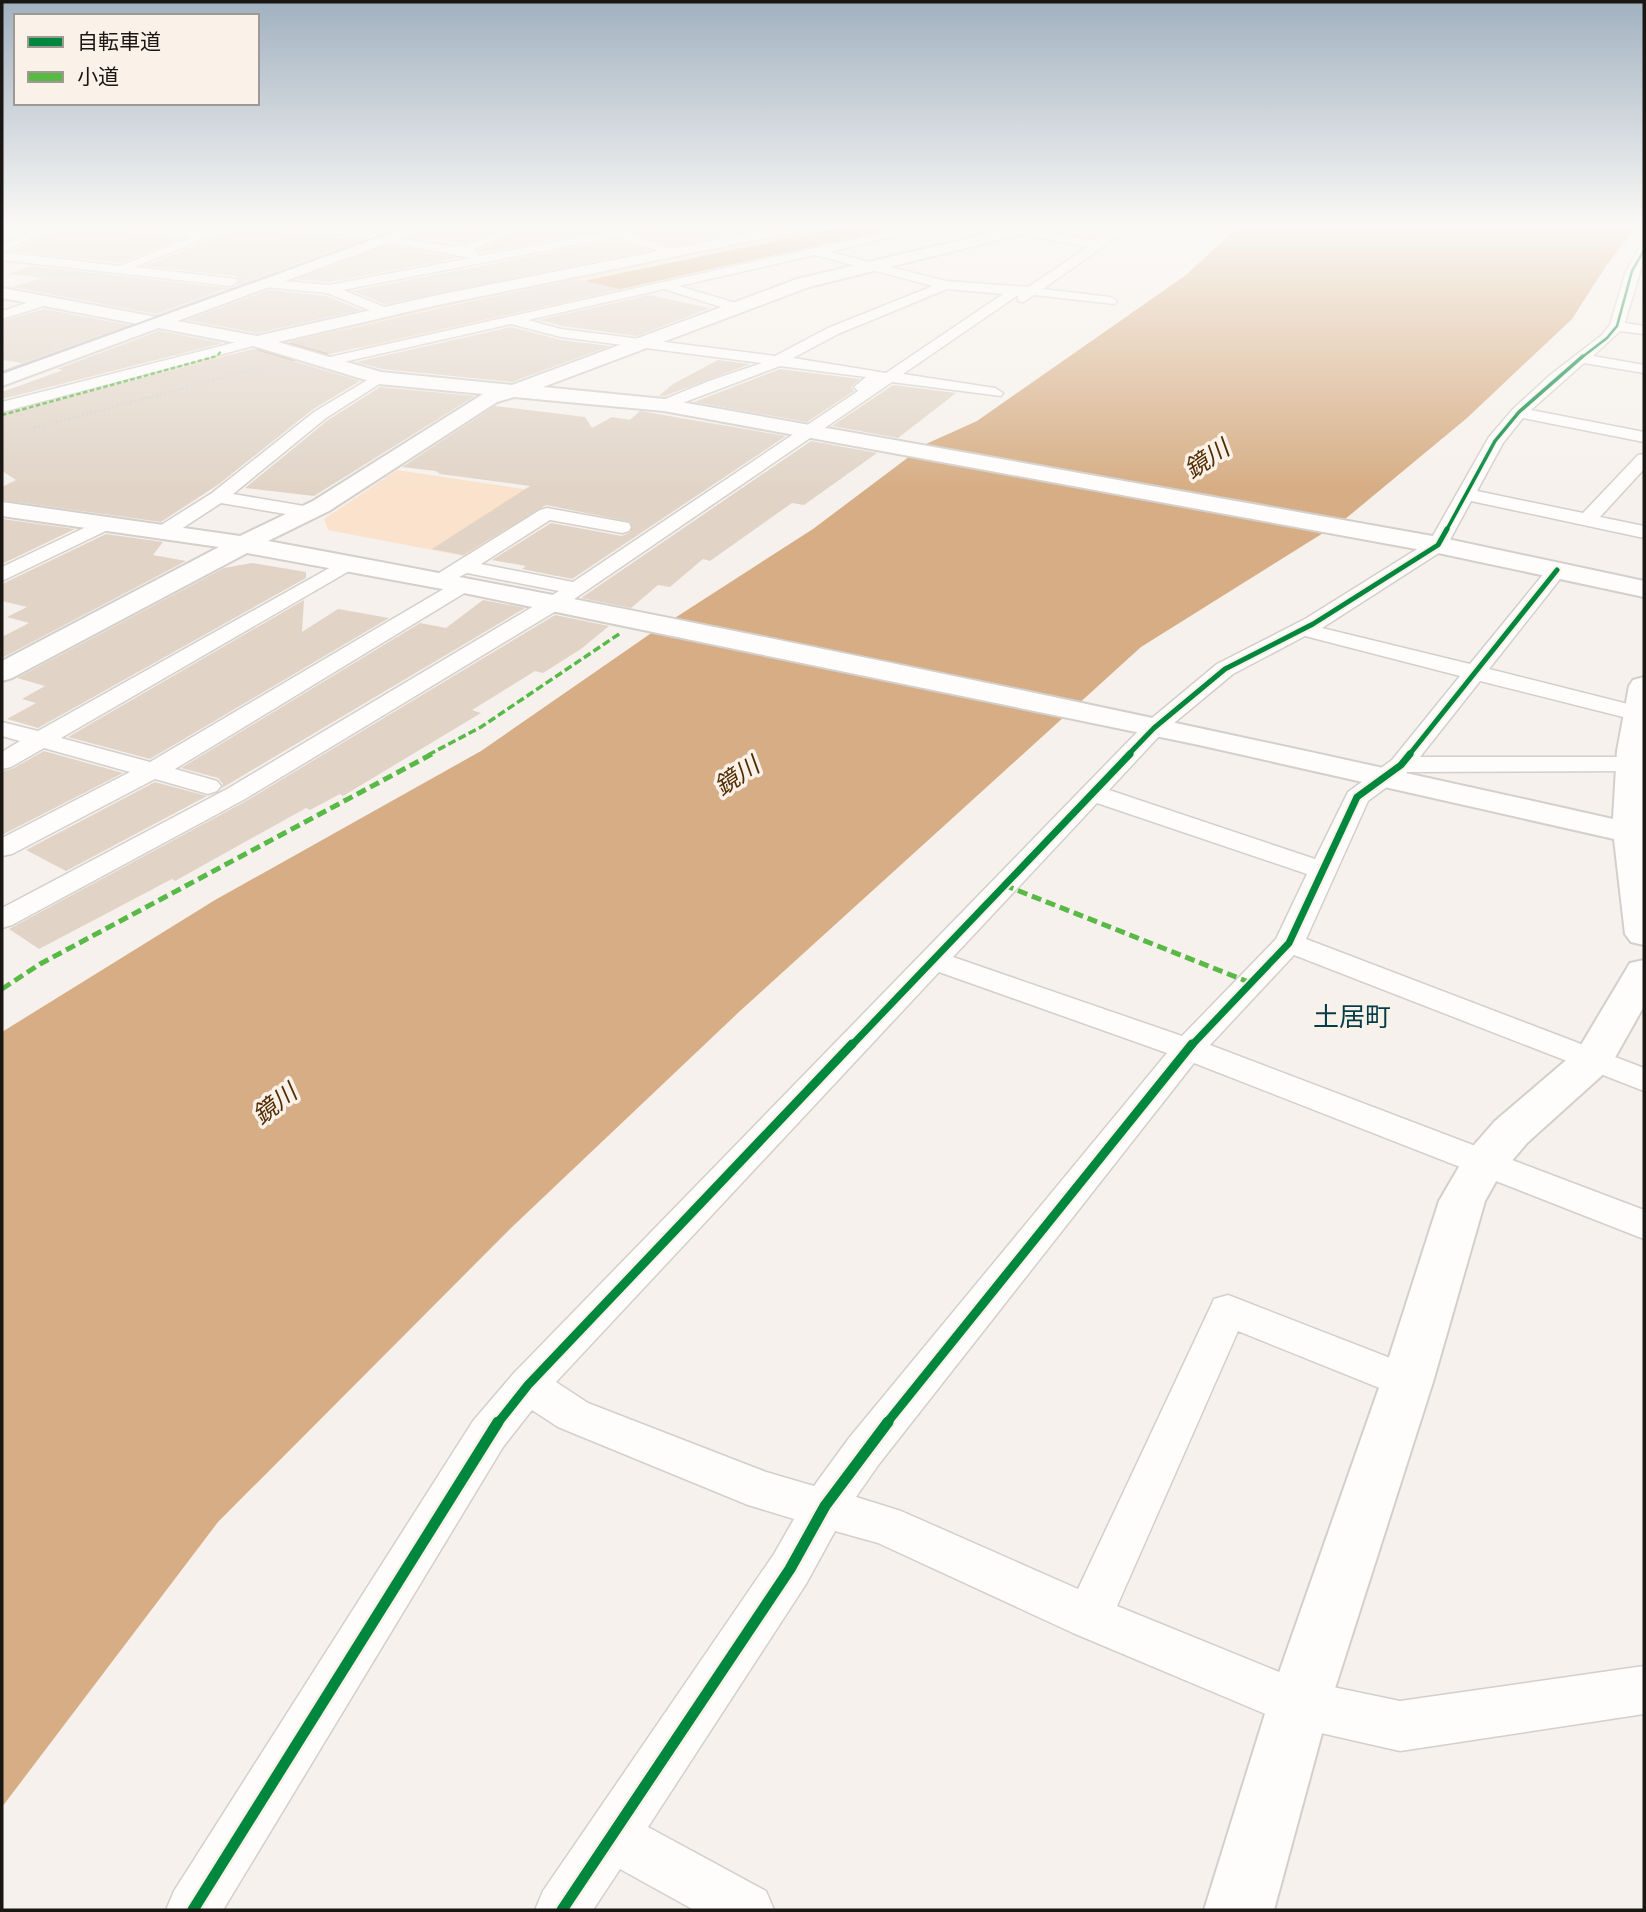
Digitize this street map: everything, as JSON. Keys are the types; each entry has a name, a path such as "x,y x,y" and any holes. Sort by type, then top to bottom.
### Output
{"main road":[{"path":"111,313 263,343 379,378 664,405 1438,545 1644,589"},
{"path":"2,364 141,313"},
{"path":"2,380 183,313"},
{"path":"263,343 379,313"},
{"path":"2,672 309,512 488,399 723,313"},
{"path":"2,509 164,531 349,563 456,577 554,604 1154,728 1392,772 1637,834"},
{"path":"1642,700 1636,756 1637,834 1644,934"},
{"path":"1239,1910 1299,1704 1407,1382 1462,1201 1483,1165 1511,1132 1593,1060 1644,972"}],"street":[{"path":"319,360 541,313"},
{"path":"664,405 713,384 764,368 874,313"},
{"path":"2,919 236,794 554,604 810,430 871,390 897,378 992,313"},
{"path":"199,1908 488,1434 528,1385 1154,728 1225,669 1302,629 1438,545 1495,441 1519,412 1579,358 1607,338 1617,326 1620,313"},
{"path":"512,320 548,331 879,373 862,387 871,390"},
{"path":"1617,326 1644,330"},
{"path":"2,407 263,343"},
{"path":"2,415 217,356 222,350"},
{"path":"1579,358 1644,369"},
{"path":"164,531 218,497 320,415 379,378"},
{"path":"897,378 995,393"},
{"path":"1519,412 1644,437"},
{"path":"1587,520 1644,459"},
{"path":"1464,494 1644,533"},
{"path":"218,497 309,512"},
{"path":"2,848 153,771 456,577 547,514 622,527"},
{"path":"2,575 107,523"},
{"path":"2,762 349,563"},
{"path":"562,1910 790,1569 825,1506 864,1451 1188,1049 1289,943 1357,797 1392,772 1557,570"},
{"path":"456,577 583,585"},
{"path":"1302,629 1475,673 1642,700"},
{"path":"2,729 208,786"},
{"path":"1392,772 1636,756"},
{"path":"1092,793 1321,870"},
{"path":"1289,943 1644,1080"},
{"path":"933,960 1188,1049 1644,1225"},
{"path":"1089,1617 1228,1310 1407,1382"},
{"path":"528,1385 573,1415 763,1491 825,1506 885,1525 1089,1617 1299,1704 1400,1726 1644,1690"},
{"path":"612,1836 747,1910"}],"path":[{"path":"34,428 266,366"}],"shaded area":[{"path":"398,313 427,313 294,341 289,339"},
{"path":"510,313 527,313 362,350 356,347"},
{"path":"223,350 234,354 2,421 2,410"},
{"path":"397,470 549,493 533,506 545,509 469,557 328,530 324,519"}],"water":[{"path":"430,313 511,313 286,363 249,351"},
{"name":"鏡川","path":"1131,313 1576,313 1467,418 1344,520 1141,647 740,1011 511,1228 218,1522 2,1807 2,1032 215,900 481,751 650,634 813,529 926,444 977,421"}],"building":[{"path":"29,313 66,313 128,325 22,363 2,360 2,321"},
{"path":"206,313 346,313 257,333 187,320"},
{"path":"420,313 513,313 330,354 288,342"},
{"path":"569,313 696,313 637,336 562,326 539,320"},
{"path":"511,327 561,340 610,346 512,382 382,369 356,362"},
{"path":"159,331 223,343 2,399 2,392"},
{"path":"253,349 360,381 312,410 219,484 161,522 2,500 2,487 16,480 2,471 2,414"},
{"path":"718,360 750,364 659,396 673,384"},
{"path":"780,369 860,379 851,387 854,391 807,422 694,402"},
{"path":"893,385 956,393 898,438 832,426"},
{"path":"380,387 475,396 314,496 245,488 328,420"},
{"path":"495,406 585,417 592,428 612,417 630,420 640,411 786,436 572,579 492,560 551,523 622,536 631,532 631,522 546,505 463,555 432,549 530,486 402,467"},
{"path":"811,441 877,453 804,505 792,503 710,561 703,559 670,587 658,585 631,608 581,598"},
{"path":"2,519 75,529 2,564"},
{"path":"106,534 163,542 153,555 186,561 2,658 2,637 29,623 7,617 27,607 2,601 2,584"},
{"path":"252,563 306,572 306,578 38,728 7,719 36,703 22,699 45,686 17,678 224,568"},
{"path":"304,600 302,632 338,609 389,618 150,759 68,737"},
{"path":"483,600 525,608 222,788 223,784 218,778 181,768 420,623 446,628"},
{"path":"555,615 609,626 581,649 543,673 535,671 472,710 481,713 343,796 340,794 310,810 306,808 175,881 172,879 39,949 9,929 246,801"},
{"path":"44,751 123,773 2,835 2,771 12,769"},
{"path":"155,782 207,796 66,871 26,850"}],"tram line":[{"path":"2,373 167,313"}],"marked path":[{"path":"2,415 217,356 222,350"},
{"path":"2,989 40,964 481,727 622,632"},
{"path":"1004,885 1251,983"}],"cycle path":[{"path":"193,1910 488,1434 528,1385 1154,728 1225,669 1313,624 1438,545 1495,441 1519,412 1554,379 1607,338 1617,326 1620,313"},
{"path":"562,1910 790,1569 825,1506 864,1451 1188,1049 1289,943 1357,797 1401,765 1557,570"}],"district":[{"name":"土居町","path":"1352,1016"}]}
